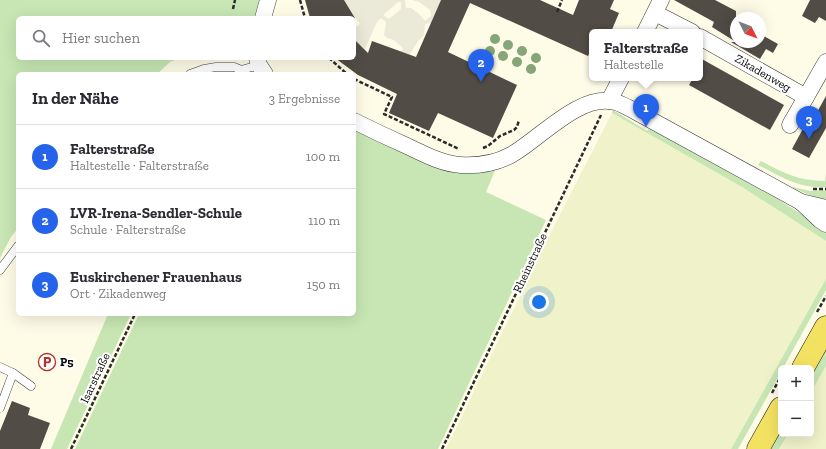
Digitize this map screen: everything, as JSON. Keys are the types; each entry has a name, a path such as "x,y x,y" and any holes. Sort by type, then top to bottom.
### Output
{"main road":[{"path":"805,365 826,327"},
{"path":"758,449 778,413"}],"street":[{"path":"263,16 268,0"},
{"path":"646,29 658,6 688,29"},
{"name":"Zikadenweg","path":"703,39 806,97"},
{"name":"Zikadenweg","path":"790,125 826,62"},
{"path":"609,101 619,81"},
{"path":"356,122 440,160 461,165 481,165 496,161 512,154 579,108 593,103 609,101 629,108 801,202 826,224"},
{"path":"801,202 826,208"}],"lane":[{"path":"196,72 216,67 234,67 241,70 260,66"},
{"path":"0,270 16,249"},
{"path":"0,367 13,373 31,386"},
{"path":"0,408 13,373"}],"path":[{"path":"233,9 234,0"},
{"path":"300,0 304,16"},
{"path":"557,12 562,0"},
{"path":"331,60 345,72"},
{"path":"356,80 392,97 384,114 452,146 465,150"},
{"name":"Rheinstraße","path":"442,449 609,101"},
{"path":"477,149 488,146 500,136 514,130 519,120"},
{"name":"Isarstraße","path":"71,449 134,316"}],"green space":[{"path":"0,0 259,0 255,16 16,16 16,60 175,60 170,62 159,72 16,72 16,231 0,258"},
{"path":"613,110 647,131 650,127 762,189 826,230 826,241 742,187 612,113"},
{"path":"612,113 742,187 826,241 826,279 731,449 446,449 554,226"},
{"path":"356,129 496,168 486,192 546,220 438,449 75,449 138,316 356,316"},
{"path":"761,161 784,173 807,180 825,181 826,173 826,187 807,186 783,178 758,165"},
{"path":"793,188 810,191 826,190 826,202"},
{"path":"826,279 826,290 785,365 778,365 778,377 738,449 731,449"},
{"path":"107,316 130,316 67,449 51,449"},
{"path":"826,350 826,366 814,387 814,372"},
{"path":"826,366 826,449 779,449 786,437 814,437 814,387"},
{"path":"778,436 778,437 786,437 779,449 771,449"}],"shaded area":[{"path":"344,0 405,0 406,8 411,8 425,21 431,16 430,10 419,2 412,0 441,0 431,23 425,24 424,35 418,41 408,57 396,65 403,48 394,40 387,38 384,35 386,22 381,18 377,22 365,49 356,41 356,27 360,24","holes":["398,2 401,2 401,9 389,19 383,15"]}],"building":[{"path":"305,0 344,0 354,16 309,16"},
{"path":"441,0 540,0 573,15 579,0 614,0 610,9 619,13 612,29 589,29 588,56 470,3 448,52 517,85 493,138 438,113 429,131 389,113 397,94 358,75 356,72 338,60 356,60 356,41 368,53 372,41 416,57"},
{"path":"674,0 715,0 736,11 730,12 730,38 712,27 714,22"},
{"path":"810,0 826,0 826,21 819,17 815,23 802,16"},
{"path":"766,37 778,44 773,53 766,49 760,59 741,48 766,48"},
{"path":"703,60 784,105 770,130 689,85 691,81 703,81"},
{"path":"826,96 826,128 809,158 792,149 812,112 816,114"},
{"path":"12,401 30,408 28,415 50,423 40,449 0,449 0,431"}],"place":[{"name":"LVR-Irena-Sendler-Schule","path":"481,82"},
{"name":"Falterstraße","path":"646,127"},
{"name":"Euskirchener Frauenhaus","path":"809,139"},
{"name":"P5","path":"47,362"}]}
